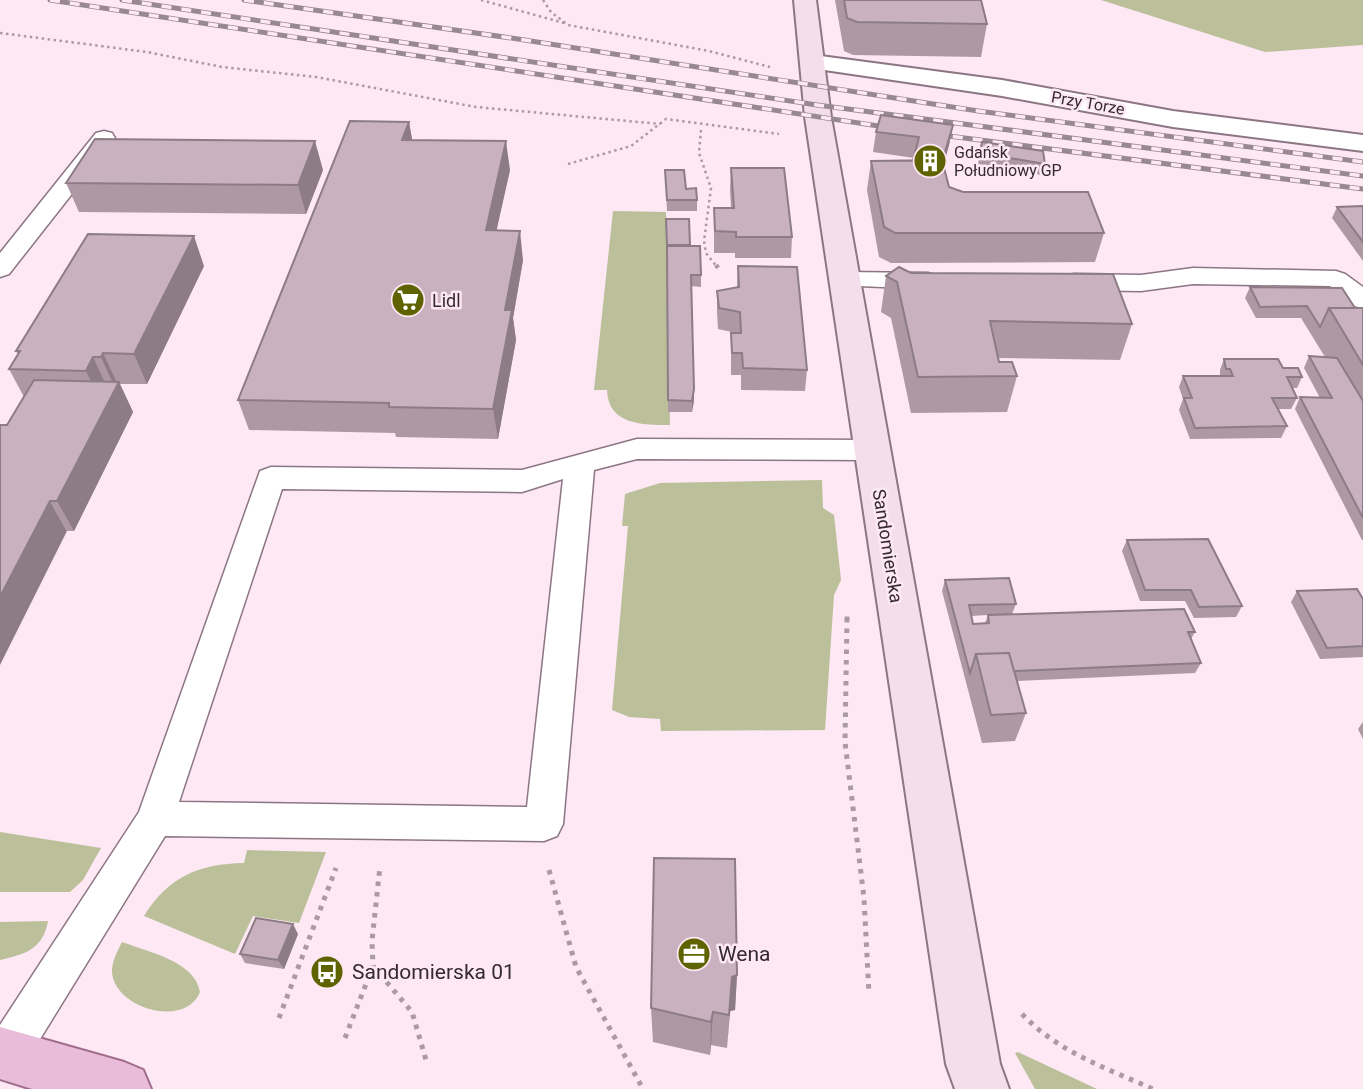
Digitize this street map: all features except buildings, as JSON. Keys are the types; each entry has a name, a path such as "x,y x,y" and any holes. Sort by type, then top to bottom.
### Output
{"main road":[{"path":"3,1054 124,1089"}],"street":[{"name":"Sandomierska","path":"805,0 818,117 974,1083"},
{"name":"Przy Torze","path":"813,62 1002,88 1173,119 1363,142"}],"lane":[{"path":"0,269 104,138"},
{"path":"1044,282 1141,283 1193,276 1336,279 1363,300"},
{"path":"845,279 947,281"},
{"path":"3,1054 155,818 271,478 522,481 637,449 873,450"},
{"path":"155,818 544,824 580,463"}],"path":[{"path":"481,0 568,24 709,51 773,69"},
{"path":"543,0 551,12 568,24"},
{"path":"0,33 147,52 222,67 316,77 475,107 542,111 660,124"},
{"path":"568,164 631,146 666,119 676,118 784,135"},
{"path":"701,130 699,153 710,188 704,241 706,253 719,269"},
{"path":"345,1038 373,966 372,941 384,822"},
{"path":"544,824 550,881 576,967 643,1089"},
{"path":"279,1018 337,864"},
{"path":"373,966 412,1012 426,1060"},
{"path":"1020,1011 1034,1029 1054,1041 1153,1089"}],"green space":[{"path":"1101,0 1363,0 1363,45 1265,52"},
{"path":"613,211 666,212 670,425 629,421 613,410 607,390 594,390"},
{"path":"822,480 823,508 834,515 841,580 834,595 825,730 661,731 660,719 629,717 612,710 628,526 622,526 625,494 660,483"},
{"path":"0,832 101,848 83,880 70,892 0,892"},
{"path":"247,850 326,852 299,923 253,916 235,954 144,916 175,882 186,875 213,866 244,863"},
{"path":"48,921 42,938 32,949 0,960 0,922"},
{"path":"122,942 180,965 196,981 200,992 192,1003 180,1010 165,1011 135,1003 123,994 115,982 112,969"},
{"path":"1018,1052 1097,1089 1035,1089 1015,1053"}],"railway":[{"path":"50,0 898,129"},
{"path":"122,0 817,105 1363,176"},
{"path":"244,0 518,39 978,111 1363,162"},
{"path":"933,134 1363,189"}],"place":[{"name":"Gdańsk Południowy GP","path":"930,161"},
{"name":"Lidl","path":"408,300"},
{"name":"Wena","path":"694,954"},
{"name":"Sandomierska 01","path":"327,972"}]}
